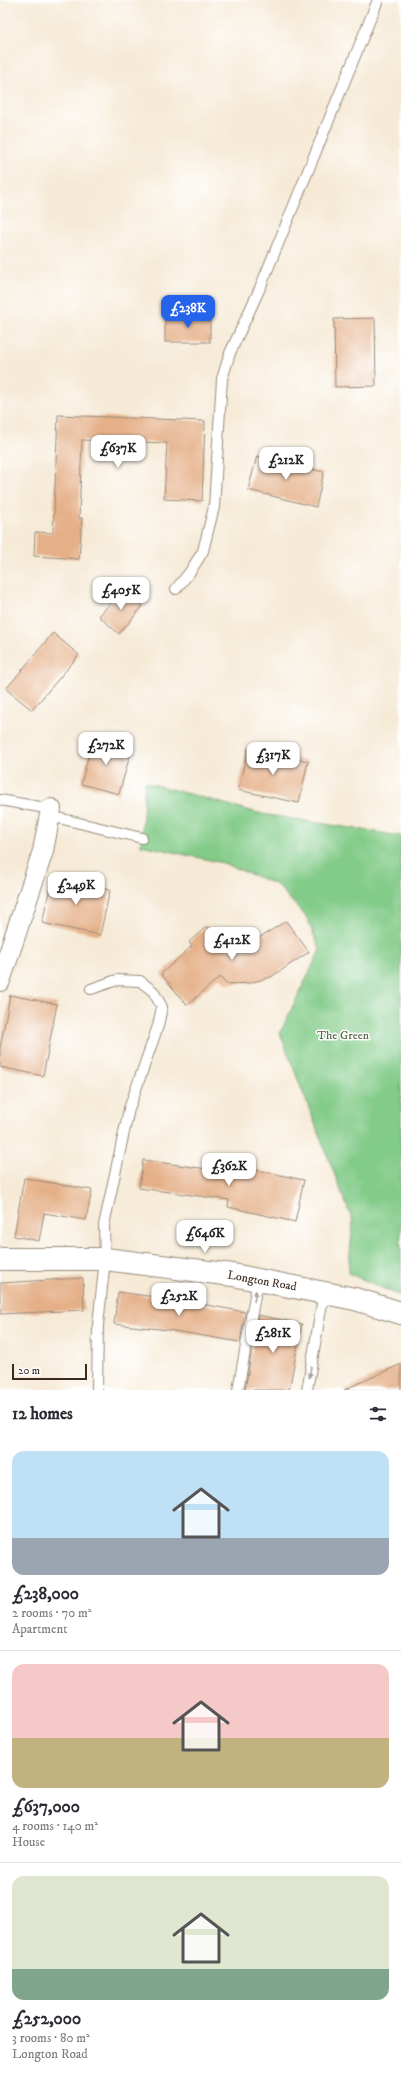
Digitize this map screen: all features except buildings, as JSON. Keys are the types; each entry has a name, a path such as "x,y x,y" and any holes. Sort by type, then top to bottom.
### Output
{"street":[{"path":"0,981 43,851 51,813"},
{"name":"Longton Road","path":"0,1259 105,1259 258,1279 355,1299 401,1313"}],"lane":[{"path":"176,589 190,572 203,550 214,507 222,379 230,353 263,281 378,0"},
{"path":"0,800 142,838"},
{"path":"91,989 117,980 140,981 153,991 162,1007 158,1026 129,1109 104,1225 105,1259 98,1325 97,1390"},
{"path":"238,1390 258,1279"},
{"path":"307,1390 324,1292"}],"green space":[{"name":"The Green","path":"145,782 262,814 401,836 401,1296 348,1273 353,1222 280,1033 320,950 307,918 277,885 223,863 141,845"}]}
